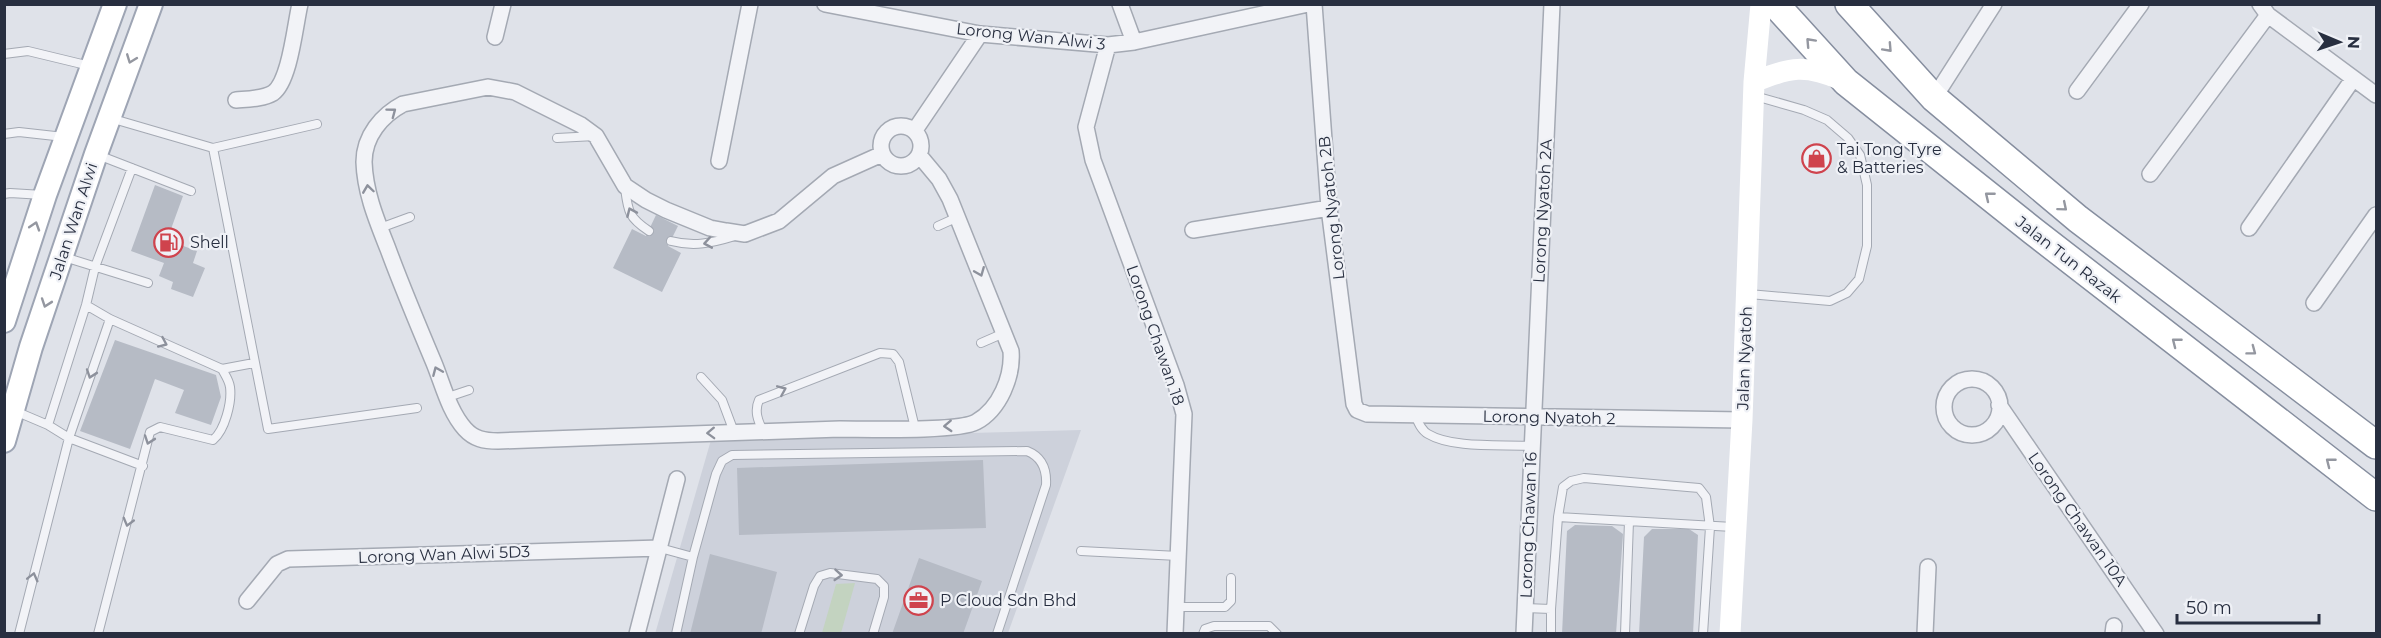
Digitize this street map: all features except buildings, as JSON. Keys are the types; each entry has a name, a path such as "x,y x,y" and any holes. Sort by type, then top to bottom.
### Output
{"highway":[{"name":"Jalan Tun Razak","path":"1775,4 1846,82 2033,231 2376,497"},
{"path":"1849,4 1934,98 2078,219 2376,445"}],"main road":[{"name":"Jalan Wan Alwi","path":"4,321 45,195 115,4"},
{"name":"Jalan Wan Alwi","path":"4,441 31,347 96,154 151,4"}],"street":[{"path":"236,100 257,98 272,93 280,84 286,70 300,4"},
{"path":"495,37 503,4"},
{"path":"718,161 750,4"},
{"name":"Lorong Wan Alwi 3","path":"825,4 980,34 1108,45 1134,42 1308,4"},
{"path":"1119,4 1134,42"},
{"name":"Lorong Nyatoh 2B","path":"1314,4 1329,208 1353,404 1357,410"},
{"name":"Lorong Nyatoh 2A","path":"1533,417 1552,4"},
{"name":"Jalan Nyatoh","path":"1730,633 1742,420 1753,89 1761,4"},
{"path":"1934,98 1994,4"},
{"path":"2077,91 2141,4"},
{"path":"2150,174 2264,10 2376,95"},
{"path":"915,130 980,34"},
{"name":"Lorong Chawan 18","path":"1108,45 1086,127 1093,160 1176,385 1184,414 1175,633"},
{"path":"1753,89 1772,75 1801,68 1820,70 1846,82"},
{"path":"2249,228 2352,79"},
{"path":"882,154 833,176 779,221 745,234 710,228 646,200 625,186 596,136 581,125 531,99 500,88 488,87 403,104 393,110 375,128 364,161 370,200 380,228 454,411 465,429 477,439 488,441 915,428 962,426 975,423 985,415 1009,379 1012,366 1011,351 958,217 945,190 919,155"},
{"path":"897,125 915,130 920,138 922,146 919,155 905,166 888,161 882,154 883,136 897,125"},
{"path":"1193,230 1329,208"},
{"path":"2314,303 2376,215"},
{"name":"Lorong Chawan 10A","path":"2000,405 2156,633"},
{"name":"Lorong Nyatoh 2","path":"1357,410 1367,414 1742,420"},
{"name":"Lorong Chawan 16","path":"1524,633 1533,417"},
{"path":"637,633 677,479"},
{"name":"Lorong Wan Alwi 5D3","path":"247,600 277,564 288,559 660,548"},
{"path":"1925,633 1928,567"}],"lane":[{"path":"4,54 28,51 92,66"},
{"path":"1746,294 1830,301 1847,293 1859,279 1867,246 1867,185 1860,155 1848,138 1827,120 1753,89"},
{"path":"109,117 213,148 317,124"},
{"path":"4,134 19,132 66,137"},
{"path":"556,138 596,136"},
{"path":"213,148 268,429 417,408"},
{"path":"96,154 191,191"},
{"path":"48,425 86,305 95,267 132,168"},
{"path":"625,186 628,210 635,222 649,231"},
{"path":"4,194 45,195"},
{"path":"380,228 410,217"},
{"path":"938,226 958,217"},
{"path":"671,241 686,245 701,245 745,234"},
{"path":"62,257 148,283"},
{"path":"86,305 110,319 222,369 255,363"},
{"path":"19,633 69,438 110,319"},
{"path":"981,343 1004,333"},
{"path":"763,431 757,419 759,400 880,353 893,354 899,362 915,428"},
{"path":"98,633 150,432 155,428 165,428 208,440 216,437 231,400 230,384 222,369"},
{"path":"701,377 722,400 734,432"},
{"path":"448,397 469,390"},
{"path":"12,410 48,425 69,438 143,466"},
{"path":"1415,415 1420,426 1428,434 1449,441 1532,446"},
{"path":"676,633 693,557 716,474 722,461 732,455 1027,451 1038,457 1044,465 1046,485 997,633"},
{"path":"1551,633 1558,517 1563,487 1571,481 1584,478 1699,488 1706,497 1710,527 1702,633"},
{"path":"1558,517 1735,527"},
{"path":"1624,633 1629,521"},
{"path":"660,548 693,557"},
{"path":"1081,552 1178,556"},
{"path":"799,633 814,586 820,576 830,573 877,579 884,586 884,597 873,633"},
{"path":"1176,607 1225,607 1231,601 1232,578"},
{"path":"1525,608 1551,609"},
{"path":"1203,633 1205,629 1214,626 1269,626 1277,633"}],"shaded area":[{"path":"1081,430 1008,633 655,634 711,440"}],"green space":[{"path":"855,583 841,633 822,633 836,584"}],"place":[{"name":"Tai Tong Tyre & Batteries","path":"1816,158"},
{"name":"Shell","path":"169,242"},
{"name":"P Cloud Sdn Bhd","path":"919,600"}]}
